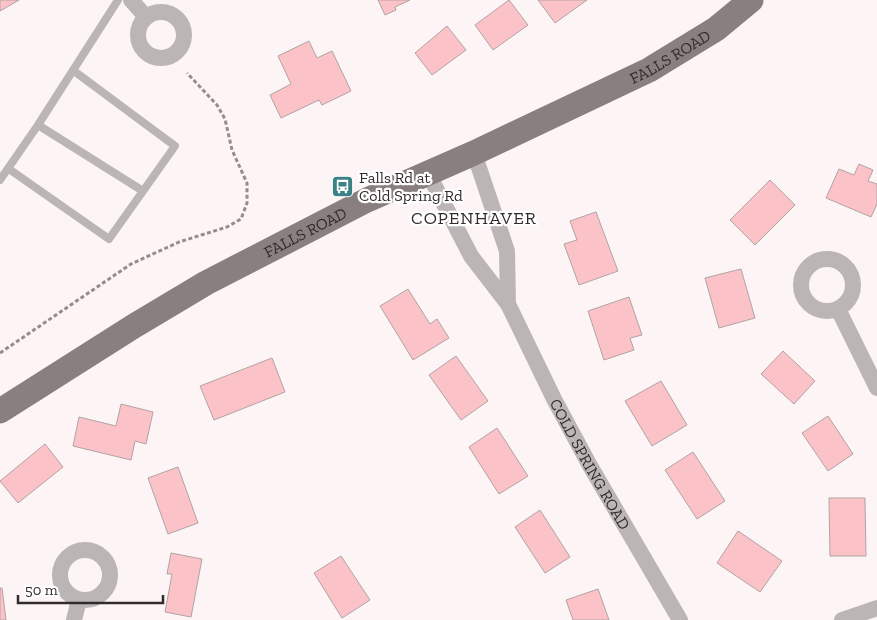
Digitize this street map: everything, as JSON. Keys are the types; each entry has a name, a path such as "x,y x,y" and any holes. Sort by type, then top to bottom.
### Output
{"main road":[{"name":"FALLS ROAD","path":"0,412 134,326 206,283 367,200 474,153 650,70 716,29 751,0"}],"street":[{"path":"131,0 146,17"},
{"name":"COLD SPRING ROAD","path":"474,153 507,251 508,304"},
{"name":"COLD SPRING ROAD","path":"428,173 471,256 508,304 554,399 589,464 680,620"},
{"path":"838,309 877,388"},
{"path":"74,620 79,600"},
{"path":"842,620 877,608"}],"lane":[{"path":"0,180 74,71 118,0"},
{"path":"9,169 109,239 175,146 74,71"},
{"path":"38,125 143,191"}],"path":[{"path":"0,353 132,264 179,242 227,227 241,218 247,203 247,183 232,150 225,119 217,105 187,72"}],"building":[{"path":"0,0 19,0 0,11"},
{"path":"378,0 410,0 395,7 396,10 385,15"},
{"path":"509,0 528,25 493,50 475,25"},
{"path":"538,0 587,0 555,23"},
{"path":"447,26 466,50 432,75 415,53"},
{"path":"309,41 317,58 332,51 351,91 322,105 319,100 281,118 270,95 291,84 278,56"},
{"path":"859,164 873,170 868,181 877,184 877,204 871,217 826,198 839,169 854,175"},
{"path":"770,180 795,205 755,245 730,220"},
{"path":"596,212 618,271 579,285 564,244 577,240 570,221"},
{"path":"741,269 755,318 719,328 705,278"},
{"path":"408,289 430,324 437,319 449,338 413,360 380,306"},
{"path":"629,297 642,335 630,338 634,350 604,360 588,311"},
{"path":"783,351 815,381 794,404 761,374"},
{"path":"456,356 488,401 461,420 429,375"},
{"path":"272,358 285,392 214,420 200,386"},
{"path":"661,381 687,425 652,446 625,401"},
{"path":"121,404 153,412 146,444 135,441 131,460 73,446 79,417 116,426"},
{"path":"828,416 853,454 828,471 802,433"},
{"path":"497,428 528,476 499,494 469,447"},
{"path":"45,444 63,467 18,503 0,481"},
{"path":"693,452 725,501 697,519 665,470"},
{"path":"178,467 198,523 168,534 148,478"},
{"path":"829,498 865,498 866,556 830,556"},
{"path":"540,510 570,557 545,573 515,527"},
{"path":"738,531 782,561 760,592 717,563"},
{"path":"171,553 202,559 191,617 165,612 172,574 167,574"},
{"path":"341,556 370,600 342,618 314,573"},
{"path":"0,588 2,588 6,620 0,620"},
{"path":"598,589 609,620 573,620 566,600"}],"place":[{"name":"Falls Rd at Cold Spring Rd","path":"343,186"}],"district":[{"name":"COPENHAVER","path":"474,218"}]}
